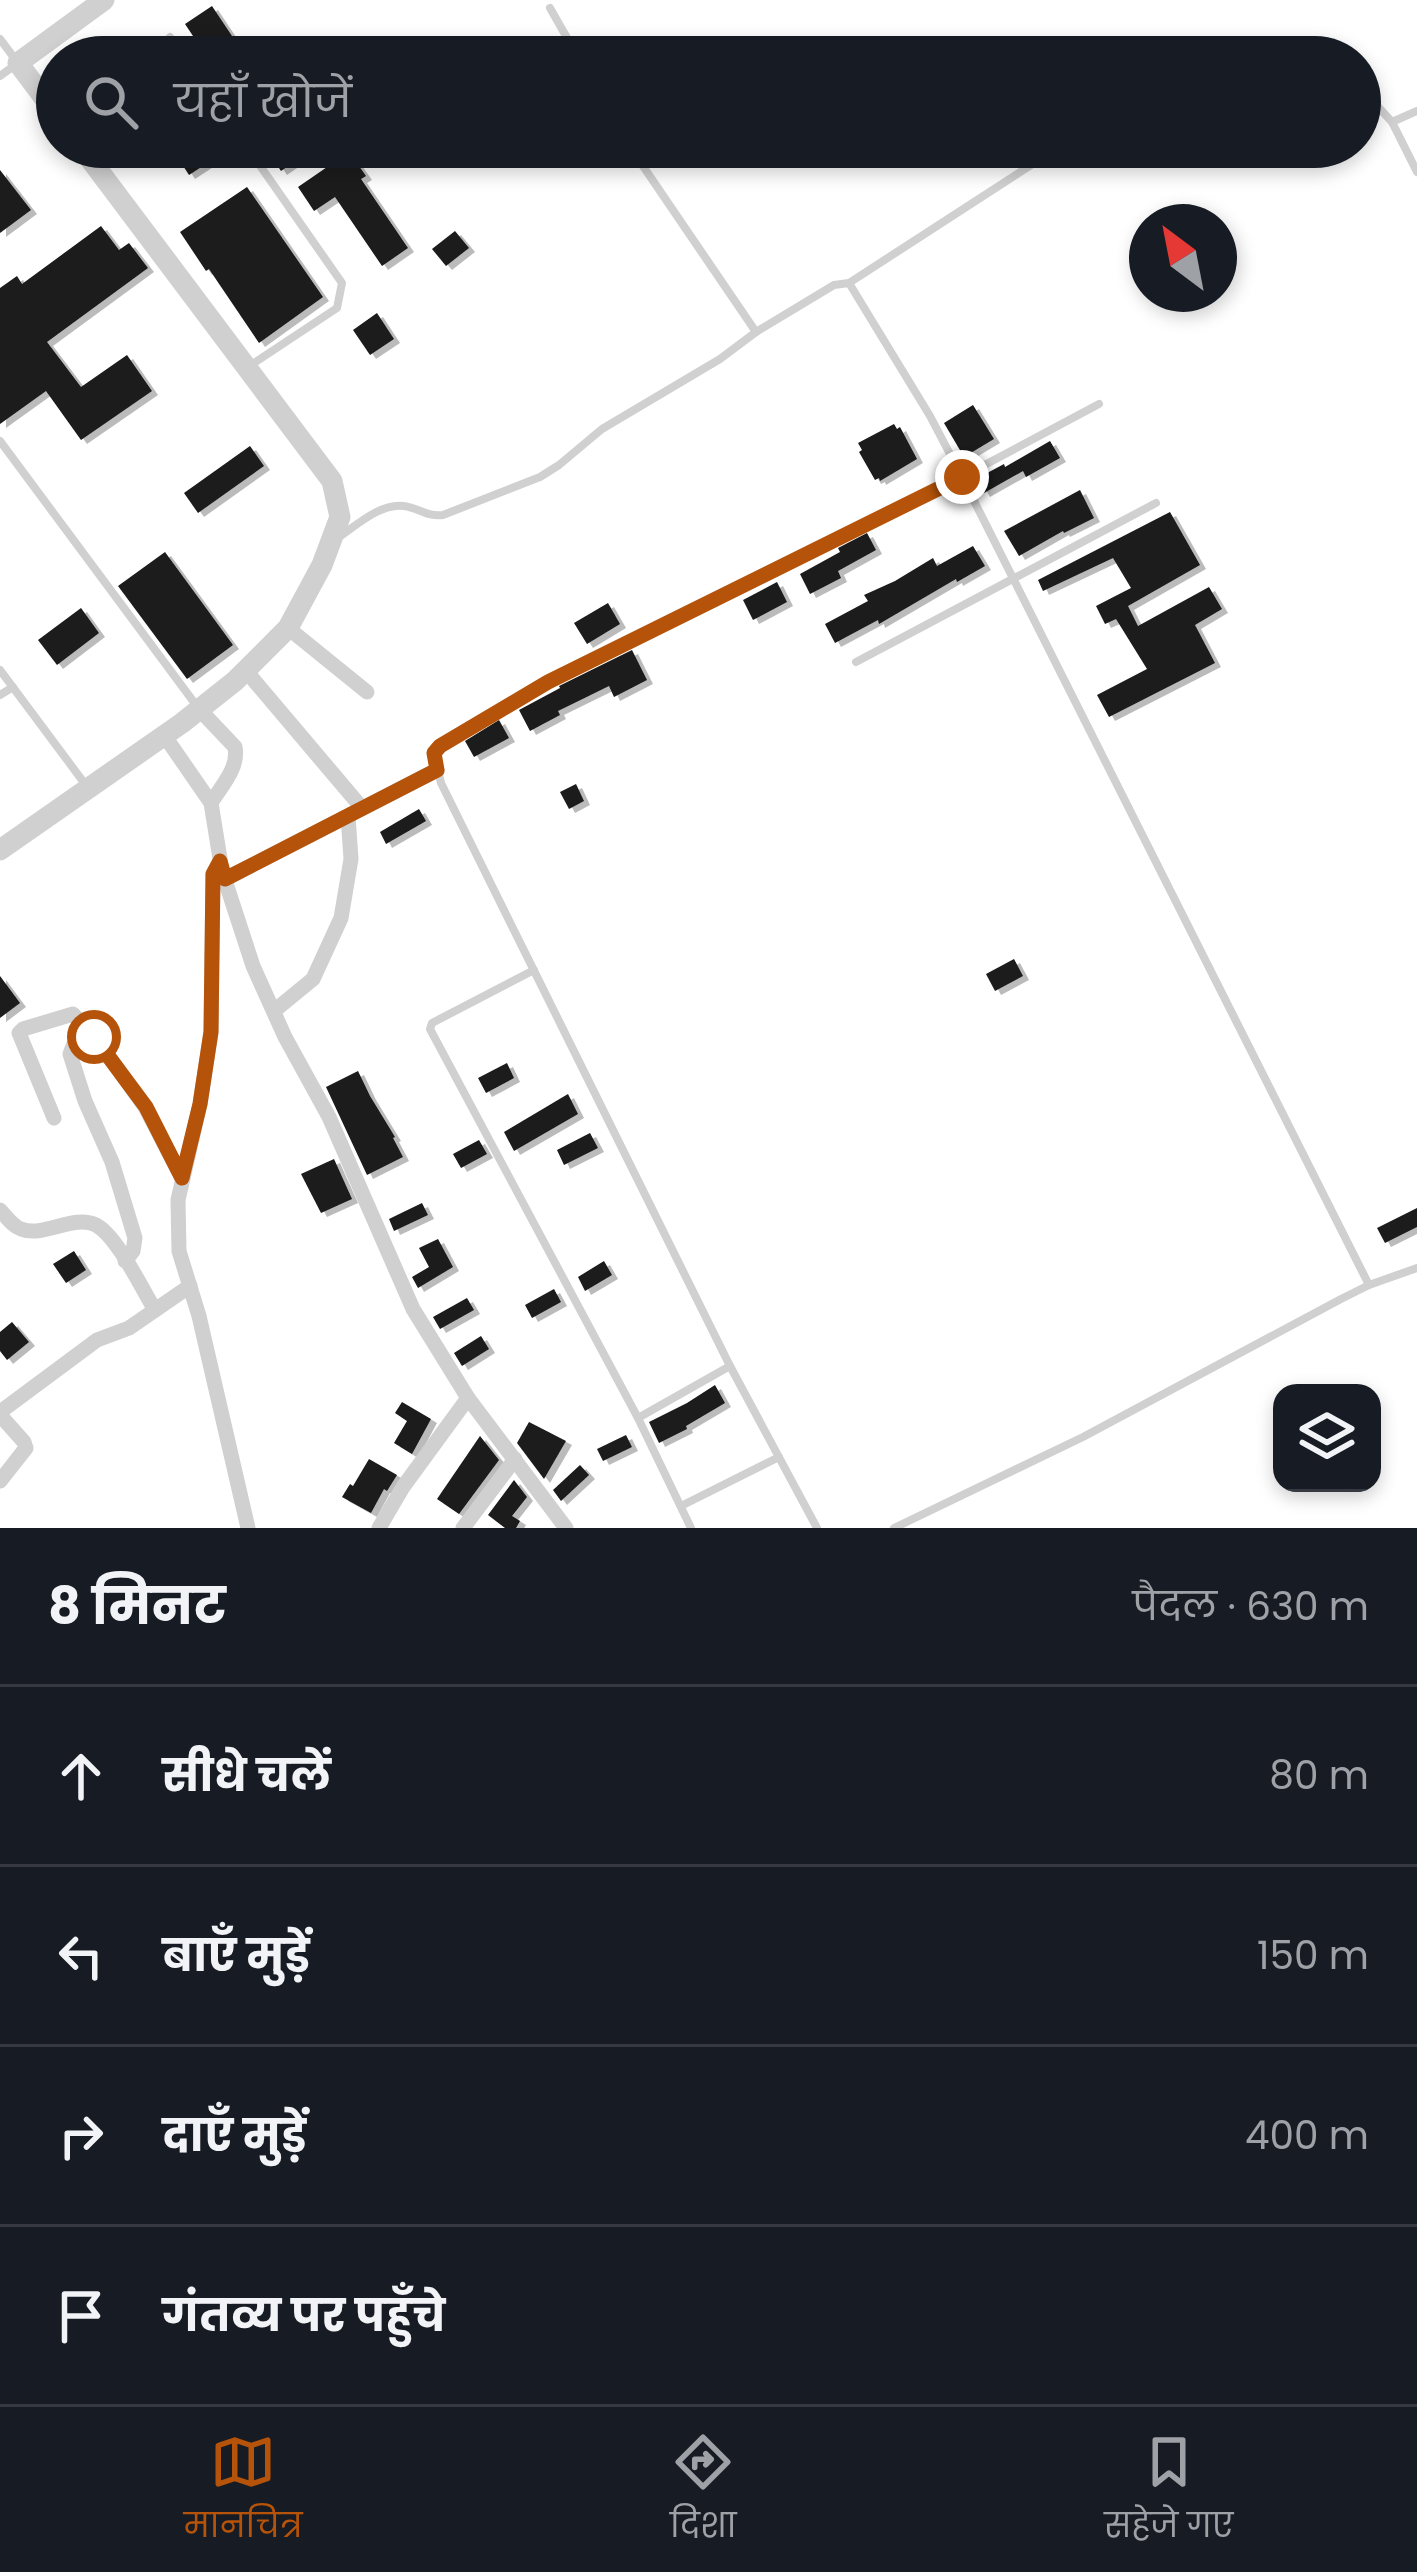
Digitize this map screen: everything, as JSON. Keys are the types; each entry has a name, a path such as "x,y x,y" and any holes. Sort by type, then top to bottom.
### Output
{"street":[{"path":"55,36 104,0"},
{"path":"36,50 9,70 36,95"},
{"path":"0,850 164,735 245,671 288,628 309,593 340,518 332,481 97,168"},
{"path":"288,628 367,692"},
{"path":"245,671 355,812 341,918 314,979 274,1011"},
{"path":"199,709 237,755 211,802"},
{"path":"164,735 211,802 220,861 253,966 329,1117 413,1309 468,1398 566,1528"},
{"path":"225,879 437,770"},
{"path":"220,861 213,874 211,1032 178,1200 179,1251 200,1316 248,1528"},
{"path":"54,1118 20,1033 73,1014 146,1107 182,1178"},
{"path":"94,1037 74,1046 70,1054 112,1162 135,1238 125,1261"},
{"path":"0,1210 16,1227 28,1231 86,1222 101,1228 155,1310"},
{"path":"0,1481 26,1448 0,1414 97,1340 129,1328 190,1286"},
{"path":"379,1528 468,1398"},
{"path":"463,1528 514,1460"}],"lane":[{"path":"550,8 566,36"},
{"path":"0,39 9,70"},
{"path":"1381,110 1417,172"},
{"path":"1392,122 1417,111"},
{"path":"246,368 337,308 342,283 262,168"},
{"path":"644,168 756,332"},
{"path":"331,543 391,507 443,515 540,477 602,429 834,285 849,283 1027,168"},
{"path":"849,283 962,477 1370,1285"},
{"path":"817,1528 730,1366 441,783 434,753 548,682 1100,404"},
{"path":"0,441 199,709"},
{"path":"856,662 1156,503"},
{"path":"0,670 88,787"},
{"path":"0,695 13,687"},
{"path":"534,970 432,1023 430,1029 638,1418 691,1528"},
{"path":"894,1528 1083,1437 1370,1285 1417,1268"},
{"path":"638,1418 730,1366"},
{"path":"681,1506 779,1457"}],"building":[{"path":"212,6 232,36 193,36 185,24"},
{"path":"326,168 360,168 366,176 361,179 408,248 382,266 335,197 314,211 298,187"},
{"path":"0,170 31,210 0,233"},
{"path":"247,187 323,297 259,343 180,232"},
{"path":"101,226 119,250 129,243 148,268 47,342 81,387 127,355 152,391 81,440 46,391 0,424 0,288 17,276 22,284"},
{"path":"455,231 469,248 446,266 432,249"},
{"path":"377,313 394,339 370,355 353,330"},
{"path":"973,405 994,439 964,457 944,423"},
{"path":"894,424 917,459 875,480 858,443"},
{"path":"1050,441 1060,458 1026,477 1023,471 984,493 976,479"},
{"path":"250,446 264,466 198,513 184,493"},
{"path":"1080,490 1094,518 1019,556 1004,531"},
{"path":"1170,512 1200,565 1128,606 1138,626 1209,587 1222,609 1195,625 1215,663 1109,717 1097,695 1147,669 1116,619 1105,624 1096,606 1131,588 1113,558 1043,591 1038,580"},
{"path":"867,533 876,550 838,571 841,578 810,594 800,574"},
{"path":"973,546 985,566 835,643 825,624 868,601 864,595 933,558 937,566"},
{"path":"165,552 233,645 187,679 118,586"},
{"path":"777,582 787,602 753,620 743,600"},
{"path":"608,603 620,624 587,644 574,623"},
{"path":"81,608 99,633 57,665 38,640"},
{"path":"632,650 647,680 614,697 609,686 530,731 519,710"},
{"path":"499,720 509,738 474,757 465,741"},
{"path":"576,784 584,801 569,809 560,792"},
{"path":"419,809 426,821 386,844 380,832"},
{"path":"1014,959 1023,976 995,991 986,974"},
{"path":"0,976 20,1003 0,1018"},
{"path":"507,1063 514,1078 486,1093 478,1078"},
{"path":"358,1071 403,1157 367,1175 326,1087"},
{"path":"568,1094 578,1114 514,1151 504,1132"},
{"path":"590,1133 598,1148 564,1165 557,1150"},
{"path":"479,1140 487,1154 461,1168 453,1154"},
{"path":"334,1159 352,1199 321,1213 301,1174"},
{"path":"422,1203 428,1215 394,1231 389,1219"},
{"path":"1417,1208 1417,1227 1385,1243 1377,1228"},
{"path":"438,1239 453,1267 418,1288 412,1277 429,1267 419,1248"},
{"path":"74,1251 86,1270 66,1283 53,1264"},
{"path":"604,1261 612,1275 585,1291 578,1277"},
{"path":"554,1289 561,1302 532,1318 525,1305"},
{"path":"467,1298 474,1310 440,1329 433,1317"},
{"path":"12,1322 29,1342 7,1360 0,1351 0,1332"},
{"path":"481,1336 489,1349 462,1366 454,1353"},
{"path":"715,1385 725,1403 659,1443 649,1422"},
{"path":"402,1402 431,1419 412,1454 394,1443 407,1421 395,1413"},
{"path":"529,1422 566,1441 544,1479 517,1443"},
{"path":"626,1435 632,1447 603,1461 597,1449"},
{"path":"480,1436 499,1460 459,1514 437,1499"},
{"path":"369,1459 397,1475 371,1513 342,1497"},
{"path":"580,1465 589,1475 561,1501 553,1490"},
{"path":"514,1480 527,1497 512,1516 520,1521 516,1528 505,1528 488,1515"}],"route":[{"path":"94,1037 146,1107 182,1178 211,1032 213,874 220,861 225,879 437,770 434,753 440,746 548,682 962,477"}]}
